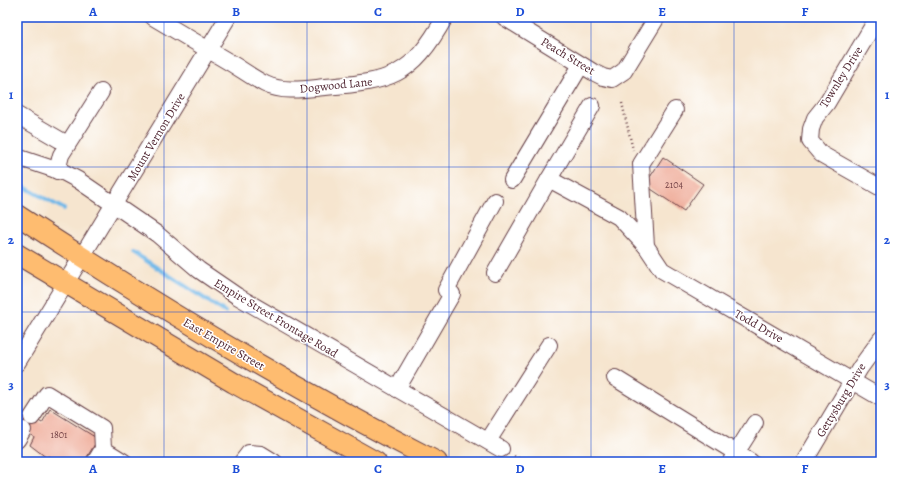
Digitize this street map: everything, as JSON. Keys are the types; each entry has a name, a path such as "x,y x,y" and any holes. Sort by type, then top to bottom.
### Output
{"main road":[{"name":"East Empire Street","path":"17,215 186,322 296,385 437,462"},
{"path":"17,254 66,285 234,383 376,462"},
{"path":"333,439 345,462"}],"street":[{"name":"Dogwood Lane","path":"153,17 266,84 296,90 368,83 389,77 409,66 425,50 445,17"},
{"name":"Mount Vernon Drive","path":"17,363 66,285 228,17"},
{"name":"Peach Street","path":"504,17 581,65 603,77 613,78 624,71 657,17"},
{"name":"Townley Drive","path":"878,17 816,118 811,129 810,138 814,148 821,154 881,188"},
{"path":"512,180 581,65"},
{"path":"57,171 61,155 67,144 101,92"},
{"path":"495,273 592,106"},
{"path":"646,246 641,164 675,110"},
{"path":"17,115 67,144"},
{"name":"Empire Street Frontage Road","path":"17,157 78,180 157,234 199,270 237,296 494,445 548,344"},
{"name":"Todd Drive","path":"549,179 619,217 646,246 662,270 881,398"},
{"path":"397,389 452,294 446,290 495,201"},
{"name":"Gettysburg Drive","path":"804,462 852,381 881,339"},
{"path":"615,378 733,457 751,462"},
{"path":"32,417 47,394 102,428 99,456 124,462"},
{"path":"733,457 755,423"},
{"path":"242,462 249,454 262,454 274,462"}],"path":[{"path":"622,103 634,154 641,164"}],"building":[{"path":"663,157 703,184 684,211 645,185"},
{"path":"50,409 98,439 84,462 57,462 48,456 47,458 30,445 34,437 17,426 17,418 22,411 42,423"}],"waterway":[{"path":"17,183 64,209"},
{"path":"133,252 225,312"}]}
